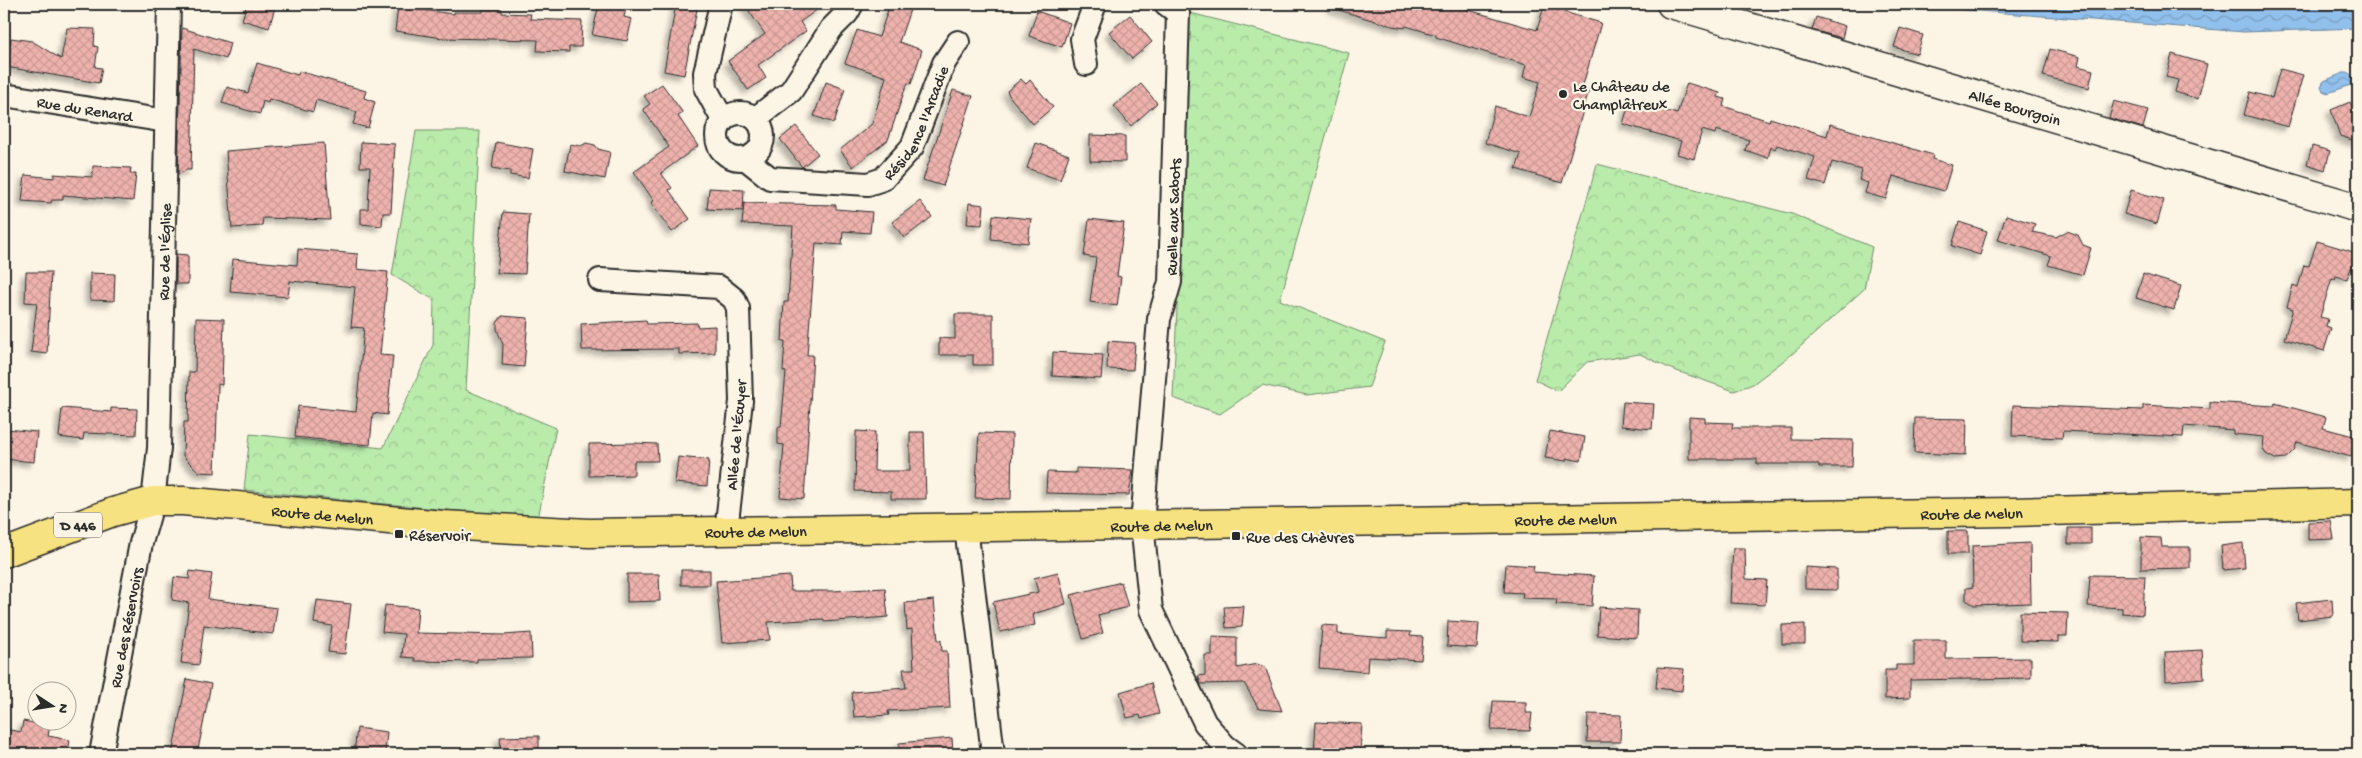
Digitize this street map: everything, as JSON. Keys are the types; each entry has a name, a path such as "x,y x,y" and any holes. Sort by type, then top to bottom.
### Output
{"main road":[{"name":"Route de Melun","path":"4,553 113,512 154,501 183,501 443,526 579,533 2011,512 2358,503"}],"street":[{"name":"Rue de l'Église","path":"154,501 159,448 169,4"},
{"path":"721,4 705,73 706,90 724,120 736,113 750,114 756,118 763,130 762,144 759,151 746,159"},
{"path":"756,118 791,90 831,29 847,13 852,4"},
{"path":"1086,64 1082,39 1095,4"},
{"name":"Ruelle aux Sabots","path":"1142,524 1159,319 1170,282 1178,13 1166,4"},
{"name":"Allée Bourgoin","path":"1671,4 2358,208"},
{"name":"Résidence l'Arcadie","path":"724,120 717,133 720,148 731,158 746,159 770,178 868,184 883,179 912,147 944,63 958,42"},
{"name":"Rue du Renard","path":"4,95 166,121"},
{"name":"Allée de l'Écuyer","path":"600,280 719,287 734,299 738,308 741,401 726,531"},
{"name":"Rue des Réservoirs","path":"101,754 141,543 154,501"},
{"path":"1142,524 1151,610 1205,723 1231,750"},
{"path":"966,527 993,754"}],"green space":[{"path":"1190,13 1349,53 1280,300 1385,342 1369,387 1307,395 1262,385 1220,414 1173,398"},
{"path":"416,131 480,131 466,390 556,428 538,519 244,490 250,434 383,448 433,345 434,300 392,275"},
{"path":"1597,164 1792,214 1872,247 1864,289 1791,355 1753,384 1734,391 1671,369 1640,354 1587,362 1558,391 1535,380"}],"water":[{"path":"1890,4 2358,4 2358,28 2244,32"},
{"path":"2343,73 2349,73 2353,77 2351,85 2328,93 2323,91 2321,86 2324,81"}],"building":[{"path":"247,4 276,4 269,28 242,20"},
{"path":"599,4 627,4 624,17 632,19 627,41 592,35"},
{"path":"676,4 698,4 684,75 664,71"},
{"path":"744,4 825,4 800,22 806,31 758,65 766,78 748,90 728,61 765,34"},
{"path":"890,4 912,4 899,42 922,50 911,84 908,83 904,92 888,140 853,167 840,150 872,124 886,77 845,63 857,30 879,37"},
{"name":"Le Château de Champlâtreux","path":"1333,4 1448,4 1537,30 1544,6 1601,23 1582,88 1589,90 1562,183 1516,169 1521,154 1485,143 1495,106 1529,117 1540,82 1523,77 1526,65 1406,26 1405,28 1392,26 1332,8"},
{"path":"398,7 454,14 454,12 483,12 483,8 502,9 502,13 531,14 530,19 582,21 581,47 569,47 569,52 537,51 538,40 443,38 395,31"},
{"path":"1037,11 1070,23 1062,47 1029,36"},
{"path":"1130,15 1152,42 1132,59 1109,32"},
{"path":"1816,17 1845,26 1842,38 1812,30"},
{"path":"67,28 95,29 94,46 98,47 95,67 102,68 99,83 6,67 11,38 32,41 61,59"},
{"path":"182,28 230,43 226,59 194,49 191,170 186,170 178,175"},
{"path":"1900,28 1923,35 1917,54 1894,47"},
{"path":"2050,49 2080,57 2078,66 2093,70 2089,88 2043,76"},
{"path":"2172,54 2207,64 2198,99 2175,92 2178,80 2166,77"},
{"path":"257,63 298,75 299,71 366,91 364,98 375,102 368,128 353,124 357,112 316,100 313,112 269,99 268,103 263,101 260,114 222,103 227,87 248,93"},
{"path":"2280,69 2303,75 2288,127 2244,115 2250,92 2272,98"},
{"path":"1021,79 1026,84 1030,80 1053,107 1033,124 1007,91"},
{"path":"826,82 845,89 834,123 814,116"},
{"path":"1687,83 1720,93 1718,97 1725,99 1723,106 1769,121 1770,118 1827,136 1830,124 1933,155 1932,159 1952,165 1944,191 1893,176 1886,199 1865,193 1868,183 1859,180 1862,170 1832,162 1825,185 1808,180 1815,157 1777,145 1775,149 1771,147 1768,158 1745,150 1749,140 1716,130 1715,134 1702,130 1694,159 1677,154 1681,141 1623,124 1630,100 1677,114"},
{"path":"662,84 683,113 678,116 698,146 661,173 672,188 669,190 690,219 672,232 651,203 654,201 634,172 669,147 643,109 650,104 644,96"},
{"path":"1141,84 1157,103 1131,126 1114,106"},
{"path":"953,90 973,96 943,186 923,180"},
{"path":"2114,101 2148,110 2143,128 2109,118"},
{"path":"2350,102 2353,109 2358,110 2358,142 2340,136 2331,110"},
{"path":"796,126 818,154 802,167 780,139"},
{"path":"1090,135 1125,136 1125,162 1090,161"},
{"path":"361,142 395,144 391,213 383,213 382,226 361,224 361,209 368,209 370,167 360,167"},
{"path":"496,142 533,149 528,178 510,175 510,171 492,168"},
{"path":"324,143 330,220 263,218 262,226 232,228 226,151"},
{"path":"586,143 610,152 605,179 565,171 570,144 581,146"},
{"path":"1036,143 1069,155 1060,180 1027,168"},
{"path":"2312,146 2330,151 2325,170 2307,164"},
{"path":"93,166 131,168 130,174 136,174 133,201 63,195 63,200 52,200 51,203 22,201 25,175 54,178 54,174 92,177"},
{"path":"709,188 744,190 743,211 707,209"},
{"path":"2131,190 2164,200 2157,224 2124,214"},
{"path":"920,201 932,217 904,238 892,222"},
{"path":"744,203 836,205 836,209 872,212 870,233 843,231 842,245 816,243 807,355 813,355 804,499 780,497 784,445 778,444 778,427 781,427 786,372 783,371 785,341 782,341 784,302 788,302 793,226 742,224"},
{"path":"969,203 984,205 982,225 967,224"},
{"path":"503,212 529,214 525,274 497,273"},
{"path":"993,215 1031,219 1028,243 991,239"},
{"path":"2006,215 2035,224 2032,232 2056,237 2067,231 2078,235 2083,245 2091,248 2083,275 2048,265 2051,256 1998,240"},
{"path":"1089,219 1124,223 1117,276 1121,277 1117,306 1090,302 1096,258 1084,256"},
{"path":"1959,222 1987,231 1980,255 1952,246"},
{"path":"2317,241 2357,253 2347,279 2336,276 2335,279 2332,278 2320,317 2328,319 2326,326 2331,328 2324,351 2284,339 2293,309 2287,307 2293,285 2298,287 2304,265 2309,266"},
{"path":"298,249 358,254 357,269 388,272 380,355 393,356 387,415 373,413 370,445 295,437 298,406 356,412 364,328 351,327 355,287 290,281 288,297 230,292 233,259 297,265"},
{"path":"176,254 188,255 188,284 176,284"},
{"path":"26,272 51,272 47,354 31,352 37,303 25,302"},
{"path":"90,273 115,274 114,301 90,300"},
{"path":"2143,274 2181,286 2174,310 2136,298"},
{"path":"955,314 993,314 993,365 973,365 973,355 939,355 939,338 955,339"},
{"path":"502,316 528,318 524,367 502,365 503,345 497,329 497,323"},
{"path":"196,318 224,319 222,385 218,384 215,473 199,472 183,456 184,422 188,422 189,372 195,372"},
{"path":"646,320 647,324 697,323 698,327 715,326 715,353 679,354 679,349 582,350 581,324"},
{"path":"1108,341 1135,343 1133,370 1107,369"},
{"path":"1053,352 1103,355 1101,379 1052,376"},
{"path":"1623,402 1654,404 1652,429 1621,426"},
{"path":"2210,402 2274,406 2275,403 2326,417 2323,428 2357,437 2351,457 2297,442 2295,449 2286,458 2275,459 2266,454 2263,449 2264,437 2233,434 2233,430 2184,426 2183,437 2063,431 2062,438 2012,436 2013,405 2143,410 2143,405 2210,409"},
{"path":"62,408 111,412 111,408 137,409 136,435 84,433 83,440 59,437"},
{"path":"1689,417 1705,418 1705,422 1733,423 1732,428 1791,428 1791,439 1853,440 1852,467 1819,467 1819,464 1757,464 1757,459 1689,459"},
{"path":"1915,418 1967,419 1966,455 1914,453"},
{"path":"7,429 37,432 34,462 4,459"},
{"path":"856,431 875,432 874,471 910,471 910,432 924,432 926,499 891,499 891,492 855,491"},
{"path":"1550,431 1585,437 1581,461 1566,458 1566,461 1545,458"},
{"path":"979,433 1012,434 1011,499 975,498"},
{"path":"589,444 657,444 658,461 634,461 634,475 589,476"},
{"path":"678,457 709,460 707,486 675,483"},
{"path":"1076,468 1133,470 1129,495 1046,493 1047,472 1076,473"},
{"path":"2331,521 2334,539 2308,540 2308,522"},
{"path":"2068,528 2091,528 2091,544 2068,544"},
{"path":"1948,531 1968,531 1968,554 1948,554"},
{"path":"2141,537 2161,538 2162,547 2190,547 2190,568 2141,569"},
{"path":"2030,543 2031,603 1974,605 1966,600 1966,588 1973,587 1972,546"},
{"path":"2243,543 2245,568 2223,570 2221,546"},
{"path":"1733,548 1745,548 1746,579 1767,580 1765,605 1730,603"},
{"path":"1506,564 1534,566 1533,572 1594,576 1592,606 1556,604 1557,599 1522,598 1523,593 1504,592"},
{"path":"1805,567 1837,569 1837,590 1805,589"},
{"path":"681,570 710,570 710,585 681,585"},
{"path":"190,571 212,574 208,599 277,608 273,634 204,625 199,665 181,663 189,603 172,600 174,577 189,579"},
{"path":"1058,572 1066,604 1033,614 1035,625 1000,632 993,602 1038,592 1034,578"},
{"path":"627,574 659,574 660,601 627,602"},
{"path":"2090,575 2145,576 2143,615 2122,613 2122,608 2088,606"},
{"path":"790,576 791,591 885,588 888,617 824,622 824,619 768,622 770,640 722,643 716,581"},
{"path":"1121,582 1128,607 1098,615 1103,633 1083,639 1071,595"},
{"path":"2332,599 2333,616 2298,620 2296,603"},
{"path":"317,600 351,604 345,654 328,652 332,626 314,623"},
{"path":"934,600 938,640 941,640 942,651 947,651 950,708 888,711 889,715 854,717 852,692 906,688 903,669 914,669 912,629 907,630 905,603"},
{"path":"385,605 418,608 416,633 504,635 531,633 532,658 477,659 477,662 415,661 415,658 402,657 404,634 382,632"},
{"path":"1244,606 1242,627 1226,628 1224,607"},
{"path":"1599,607 1638,610 1637,638 1597,635"},
{"path":"2020,612 2068,613 2067,636 2058,636 2058,642 2020,641"},
{"path":"1448,621 1479,623 1477,648 1447,646"},
{"path":"1805,624 1805,644 1782,644 1782,625"},
{"path":"1322,625 1338,626 1338,634 1387,638 1387,631 1411,632 1410,636 1423,637 1421,660 1368,657 1367,672 1319,668"},
{"path":"1212,636 1237,637 1237,668 1257,664 1265,667 1282,711 1259,709 1244,683 1201,684 1198,676 1205,675 1205,655 1212,655"},
{"path":"1914,640 1946,640 1946,659 2031,658 2031,678 1910,680 1910,698 1885,699 1885,670 1896,670 1896,665 1914,665"},
{"path":"2202,650 2204,678 2166,681 2165,652"},
{"path":"1658,667 1684,669 1682,691 1656,688"},
{"path":"187,679 211,684 201,735 197,754 172,754"},
{"path":"1151,683 1159,714 1141,719 1140,715 1127,718 1120,692"},
{"path":"1493,701 1526,702 1526,713 1532,713 1530,731 1491,730"},
{"path":"1588,714 1621,715 1620,742 1587,742"},
{"path":"23,721 28,722 28,730 49,730 48,736 70,740 68,754 4,754 5,729 21,732"},
{"path":"1316,722 1362,724 1360,754 1314,754"},
{"path":"357,728 387,732 385,754 354,754"},
{"path":"539,736 539,754 501,754 500,737"},
{"path":"952,738 953,754 900,754 899,743"}],"place":[{"name":"Le Château de Champlâtreux","path":"1563,94"},
{"name":"Réservoir","path":"399,534"},
{"name":"Rue des Chèvres","path":"1236,536"}]}
